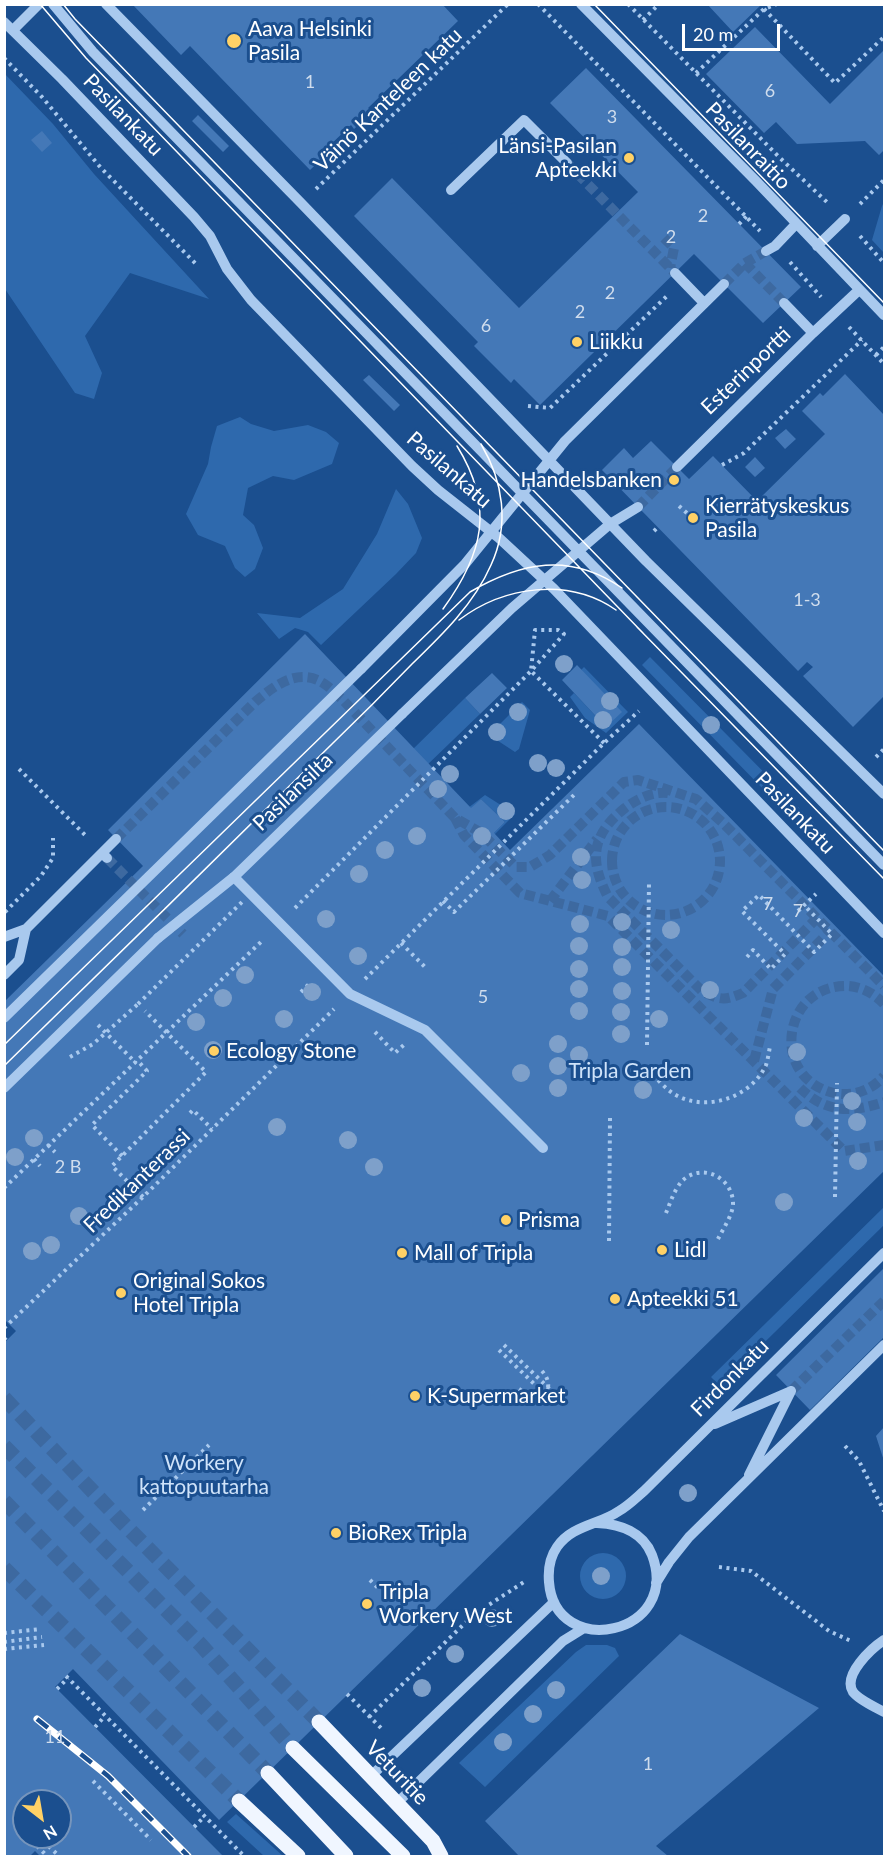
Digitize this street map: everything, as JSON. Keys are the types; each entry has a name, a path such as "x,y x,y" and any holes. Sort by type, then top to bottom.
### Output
{"main road":[{"name":"Veturitie","path":"319,1722 433,1841 441,1857"},
{"path":"294,1748 403,1857"},
{"path":"268,1773 346,1857"},
{"path":"239,1801 298,1857"}],"street":[{"path":"9,26 39,4"},
{"name":"Pasilankatu","path":"52,4 93,52 885,865"},
{"path":"106,4 610,524 885,794"},
{"name":"Pasilanraitio","path":"581,4 885,315"},
{"name":"Pasilankatu","path":"9,26 199,223 210,236 227,269 251,300 412,466 438,490 492,532 545,581 885,933"},
{"path":"451,190 524,120 567,163"},
{"path":"816,246 845,219"},
{"path":"770,248 796,224"},
{"path":"679,277 704,303"},
{"path":"550,462 579,426 724,284"},
{"path":"813,333 860,290"},
{"name":"Esterinportti","path":"677,467 813,333 784,303"},
{"name":"Pasilansilta","path":"4,1018 361,669 465,564 550,462"},
{"path":"610,524 638,507"},
{"name":"Pasilansilta","path":"4,1088 158,938 234,877 512,608 610,524"},
{"path":"4,938 26,930 105,855 116,839"},
{"path":"234,877 350,994 425,1030 543,1148"},
{"path":"4,975 19,960 26,930"},
{"name":"Firdonkatu","path":"554,1554 567,1536 581,1527 597,1523 619,1512 644,1491 885,1253"},
{"path":"554,1554 549,1575 550,1589 554,1602 572,1622 584,1628 608,1631 631,1623 648,1606 656,1583 689,1537 885,1345"},
{"path":"709,1426 791,1391 745,1484"},
{"path":"597,1523 613,1524 628,1529 641,1539 656,1567 656,1583"},
{"path":"371,1776 554,1602"},
{"path":"397,1803 563,1641 584,1628"},
{"path":"885,1640 870,1649 853,1673 850,1684 854,1693 885,1712"}],"path":[{"name":"Väinö Kanteleen katu","path":"314,192 508,4"},
{"path":"538,4 747,216 770,248 885,364"},
{"path":"628,4 780,158 845,219 885,263"},
{"path":"644,20 659,4"},
{"path":"696,73 764,9 777,4"},
{"path":"764,9 835,83 885,37"},
{"path":"4,58 42,97"},
{"path":"845,219 885,180"},
{"path":"739,224 747,216"},
{"path":"528,406 550,408 679,277"},
{"path":"722,465 744,453 862,340"},
{"path":"876,355 885,347"},
{"path":"679,506 688,514"},
{"path":"654,531 658,526"},
{"path":"564,634 558,630 535,630 531,671 604,743"},
{"path":"365,979 639,711"},
{"path":"876,757 885,749"},
{"path":"19,769 105,855"},
{"path":"443,901 454,912 575,794"},
{"path":"4,912 40,876 53,858 53,838"},
{"path":"647,1046 649,883"},
{"path":"798,911 816,894"},
{"path":"747,957 753,950 771,969 785,954 742,911 759,895 814,952 832,934 804,905"},
{"path":"401,943 427,969"},
{"name":"Fredikanterassi","path":"4,1328 338,1005"},
{"path":"142,1197 112,1166 206,1072 145,1011"},
{"path":"114,1041 147,1071 92,1125 122,1156"},
{"path":"653,1075 673,1094 689,1101 724,1100 742,1093 756,1080 766,1064 770,1046"},
{"path":"835,1197 837,1083"},
{"path":"190,1113 193,1110 212,1129"},
{"path":"609,1241 610,1118"},
{"path":"48,1145 55,1152"},
{"path":"34,1159 40,1166"},
{"path":"666,1213 675,1192 687,1177 703,1173 719,1177 731,1190 733,1206 718,1239"},
{"path":"504,1344 560,1400"},
{"path":"499,1350 555,1404"},
{"path":"519,1389 534,1399 542,1398 549,1386 546,1375 541,1370"},
{"path":"143,1510 209,1445"},
{"path":"845,1446 859,1461 885,1511"},
{"path":"369,1717 465,1623 523,1583 554,1554"},
{"path":"719,1567 751,1571 829,1631 870,1649"},
{"path":"370,1580 379,1589"},
{"path":"4,1633 41,1629"},
{"path":"4,1642 42,1637"},
{"path":"4,1650 44,1645"},
{"path":"57,1689 67,1677 244,1857"},
{"path":"347,1694 381,1728"},
{"path":"94,1727 105,1716"},
{"path":"93,1781 151,1840"},
{"path":"194,1827 204,1817"}],"shaded area":[{"path":"4,73 53,124 94,174 209,299 130,273 85,336 102,373 94,399 75,393 5,289"},
{"path":"884,202 884,253 872,240"},
{"path":"240,417 251,424 274,431 308,425 326,432 339,443 332,464 294,480 273,476 248,488 243,515 254,525 263,548 255,569 245,577 235,568 225,546 198,535 186,514 208,464 217,426"},
{"path":"396,489 408,504 422,538 416,553 321,645 308,632 295,628 279,639 257,613 300,618 343,589 377,534"},
{"path":"650,657 816,825 807,834 642,665"},
{"path":"584,667 628,712 606,733 585,718 570,697 574,693 606,727 581,670"},
{"path":"465,698 480,714 424,768 409,753"},
{"path":"522,702 530,710 519,749 515,752 489,735"},
{"path":"485,795 515,814 480,849 467,811","holes":["481,799 505,822 493,834 469,811"]},
{"path":"884,1207 884,1225 720,1386 711,1377"},
{"path":"603,1553 619,1560 626,1576 619,1592 603,1599 587,1592 580,1576 587,1560"},
{"path":"586,1645 607,1645 615,1648 619,1656 485,1787 459,1763"},
{"path":"236,1814 283,1856 264,1856 227,1822"}],"building":[{"path":"132,4 442,4 458,21 368,108 372,112 354,129 351,125 326,149 329,152 310,170 190,46 181,55"},
{"path":"707,4 762,4 733,32"},
{"path":"755,27 830,104 884,50 884,150 879,155 865,141 797,144 776,122 764,133 706,74"},
{"path":"586,68 801,287 763,323 694,254 540,405 514,379 511,383 474,346 478,342 354,216 392,178 519,308 638,192 550,103"},
{"path":"198,115 229,146 223,152 192,121"},
{"path":"42,131 52,143 42,152 31,140"},
{"path":"845,374 884,415 884,696 853,727 803,676 813,667 807,662 798,671 602,470 624,448 633,458 651,441 689,479 713,456 757,501 825,434 802,411 820,393 823,396"},
{"path":"369,375 400,405 394,411 363,380"},
{"path":"786,429 796,439 785,449 775,438"},
{"path":"755,457 765,468 755,477 745,467"},
{"name":"Mall of Tripla","path":"305,634 471,808 481,799 505,822 494,833 510,850 639,724 884,976 884,1171 219,1820 73,1669 55,1687 223,1856 40,1856 35,1851 30,1856 4,1856 4,1343 16,1331 4,1319 4,1002 143,866 108,830"},
{"path":"577,665 622,712 606,727 562,680"},
{"path":"492,673 507,688 480,714 465,698"},
{"path":"884,1268 884,1337 810,1410 776,1375"},
{"path":"884,1427 884,1461 876,1436"},
{"path":"680,1634 819,1708 656,1846 668,1856 519,1856 485,1821"}],"tunnel":[{"path":"567,163 675,273"},
{"path":"664,238 674,248 670,268"},
{"path":"745,263 766,251"},
{"path":"724,284 745,263 784,303"},
{"path":"638,507 677,467"},
{"path":"116,839 255,702 287,680 304,677 326,685 342,699 455,818 480,832 516,867 530,867 550,855 624,782 638,780 696,799 722,822 884,986"},
{"path":"668,793 651,794 640,799 614,818 600,838 596,860 608,897 702,991 722,998 743,993 817,918"},
{"path":"666,807 687,811 704,823 716,840 720,861 716,882 704,899 687,911 666,915 645,911 628,899 616,882 612,861 616,840 628,823 645,811 666,807"},
{"path":"455,818 464,835 520,893 608,916 844,1151 884,1145"},
{"path":"550,901 597,839"},
{"path":"107,858 183,934"},
{"path":"754,1061 773,989 830,931"},
{"path":"884,1004 863,989 848,986 826,989 809,1000 797,1015 792,1033 792,1052 799,1070 813,1084 834,1093 848,1094 868,1089 884,1076"},
{"path":"800,1088 819,1102 839,1109 861,1108 884,1102"},
{"path":"791,1391 884,1301"},
{"path":"4,1398 119,1519 319,1722"},
{"path":"4,1446 201,1645 293,1748"},
{"path":"4,1501 268,1773"},
{"path":"4,1568 239,1801"}],"tram line":[{"path":"40,4 86,58 643,633"},
{"path":"63,4 75,19 884,851"},
{"path":"594,4 884,303"},
{"path":"4,1066 435,642 476,593 497,550 502,518 495,473 481,444"},
{"path":"443,609 467,569 479,530 480,510 476,489 469,468 457,446"},
{"path":"4,1045 470,592 508,574 546,565 583,569 622,588"},
{"path":"459,620 496,599 536,590 578,593 616,610"},
{"path":"637,627 884,879"}],"railway":[{"path":"37,1719 108,1776 188,1856"}],"place":[{"name":"Aava Helsinki Pasila","path":"234,41"},
{"name":"Länsi-Pasilan Apteekki","path":"629,158"},
{"name":"Liikku","path":"577,342"},
{"name":"Handelsbanken","path":"674,480"},
{"name":"Kierrätyskeskus Pasila","path":"693,518"},
{"name":"Ecology Stone","path":"214,1051"},
{"name":"Prisma","path":"506,1220"},
{"name":"Lidl","path":"662,1250"},
{"name":"Mall of Tripla","path":"402,1253"},
{"name":"Original Sokos Hotel Tripla","path":"121,1293"},
{"name":"Apteekki 51","path":"615,1299"},
{"name":"K-Supermarket","path":"415,1396"},
{"name":"BioRex Tripla","path":"336,1533"},
{"name":"Tripla Workery West","path":"367,1604"}],"park label":[{"name":"Tripla Garden","path":"630,1071"},
{"name":"Workery kattopuutarha","path":"204,1475"}]}
